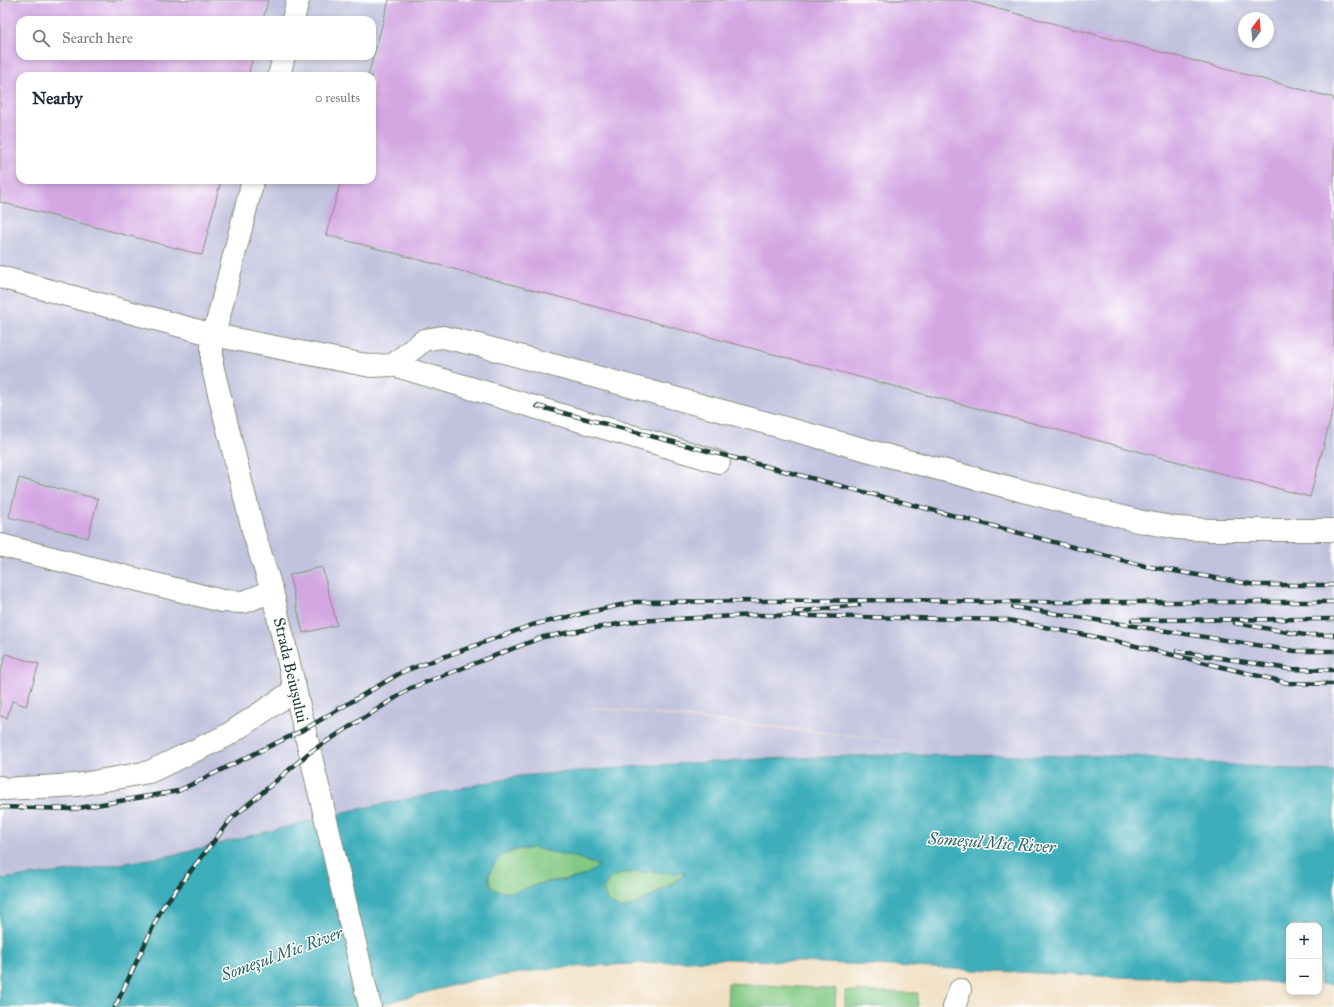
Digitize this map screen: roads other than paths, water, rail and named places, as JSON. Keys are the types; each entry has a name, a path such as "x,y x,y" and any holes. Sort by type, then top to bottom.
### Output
{"street":[{"path":"294,16 298,0"},
{"path":"280,72 283,60"},
{"name":"Strada Beiușului","path":"252,184 214,335 212,346 212,365 253,530 272,591 370,1007"},
{"path":"0,277 214,335 371,366 393,365 719,462"},
{"path":"393,365 424,340 443,337 478,345 878,453 1138,521 1177,528 1212,530 1334,530"},
{"path":"0,545 222,601 244,602 272,591"},
{"path":"0,787 4,789 78,786 149,772 226,736 295,690"}],"water":[{"name":"Someşul Mic River","path":"887,755 1136,756 1243,766 1334,771 1334,985 1322,984 1322,923 1286,923 1286,983 1119,977 728,959 553,968 474,980 400,999 376,1007 0,1007 0,879 88,869 174,855 353,810 520,776 641,766 763,759","holes":["533,848 576,857 599,866 590,872 575,878 546,882 514,892 502,892 496,890 489,883 492,867 499,858 514,850","623,873 686,873 655,894 638,903 621,909 607,900 603,890 609,879"]}],"railway":[{"path":"537,406 1145,566 1256,585 1334,585"},
{"path":"0,807 73,809 178,791 305,729 402,672 532,625 634,602 914,600 985,602 1334,602"},
{"path":"795,612 859,605"},
{"path":"1013,607 1295,651 1334,651"},
{"path":"115,1007 162,908 231,819 310,752 411,688 543,637 636,621 756,615 1008,620 1111,640 1288,683 1334,684"},
{"path":"1132,620 1334,619"},
{"path":"1235,623 1305,635 1334,635"},
{"path":"1177,651 1289,669 1334,670"}]}
